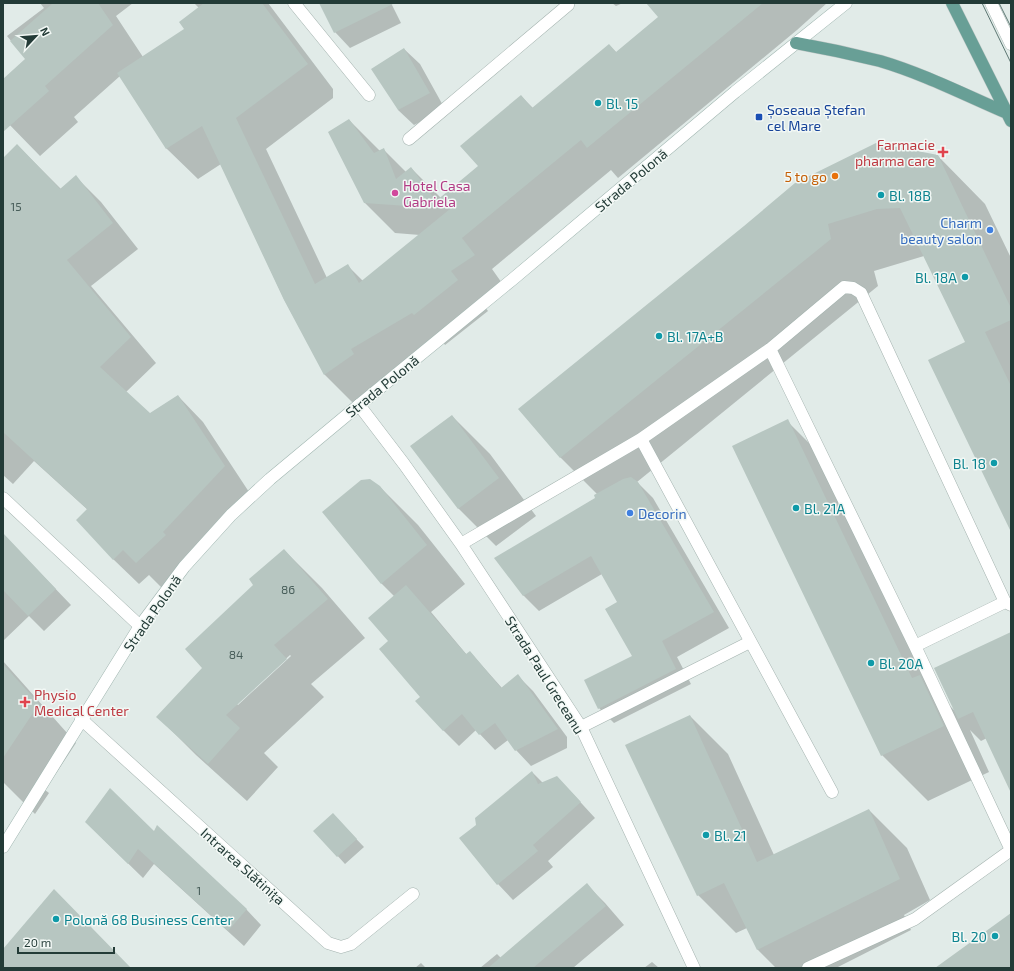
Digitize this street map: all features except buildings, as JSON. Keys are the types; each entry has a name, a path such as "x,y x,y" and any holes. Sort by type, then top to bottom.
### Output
{"main road":[{"path":"952,3 1009,117"},
{"path":"796,43 849,53 880,62 935,82 1009,117"}],"street":[{"path":"294,3 368,95"},
{"path":"409,139 568,5 567,3"},
{"name":"Strada Polonă","path":"3,847 140,626 184,567 231,515 270,479 359,404 514,279 735,92 846,3"},
{"path":"991,3 1011,44"},
{"path":"461,544 641,438 770,349 844,287 853,288 861,293 1008,603 915,646"},
{"path":"770,349 915,646 1011,850 915,919 808,968"},
{"name":"Strada Paul Greceanu","path":"359,404 400,458 461,544 580,727 694,968"},
{"path":"641,438 832,792"},
{"path":"3,498 140,626"},
{"path":"580,727 750,642"},
{"name":"Intrarea Slătinița","path":"81,719 328,943 341,947 351,944 413,894"}],"tram line":[{"path":"982,3 1011,63"},
{"path":"999,3 1011,27"}],"place":[{"name":"Bl. 15","path":"598,103"},
{"name":"Șoseaua Ștefan cel Mare","path":"759,117"},
{"name":"Farmacie pharma care","path":"943,152"},
{"name":"5 to go","path":"835,176"},
{"name":"Hotel Casa Gabriela","path":"395,193"},
{"name":"Bl. 18B","path":"881,195"},
{"name":"Charm beauty salon","path":"990,230"},
{"name":"Bl. 18A","path":"965,277"},
{"name":"Bl. 17A+B","path":"659,336"},
{"name":"Bl. 18","path":"994,463"},
{"name":"Bl. 21A","path":"796,508"},
{"name":"Decorin","path":"630,513"},
{"name":"Bl. 20A","path":"871,663"},
{"name":"Physio Medical Center","path":"25,702"},
{"name":"Bl. 21","path":"706,835"},
{"name":"Polonă 68 Business Center","path":"56,919"},
{"name":"Bl. 20","path":"995,936"}]}
